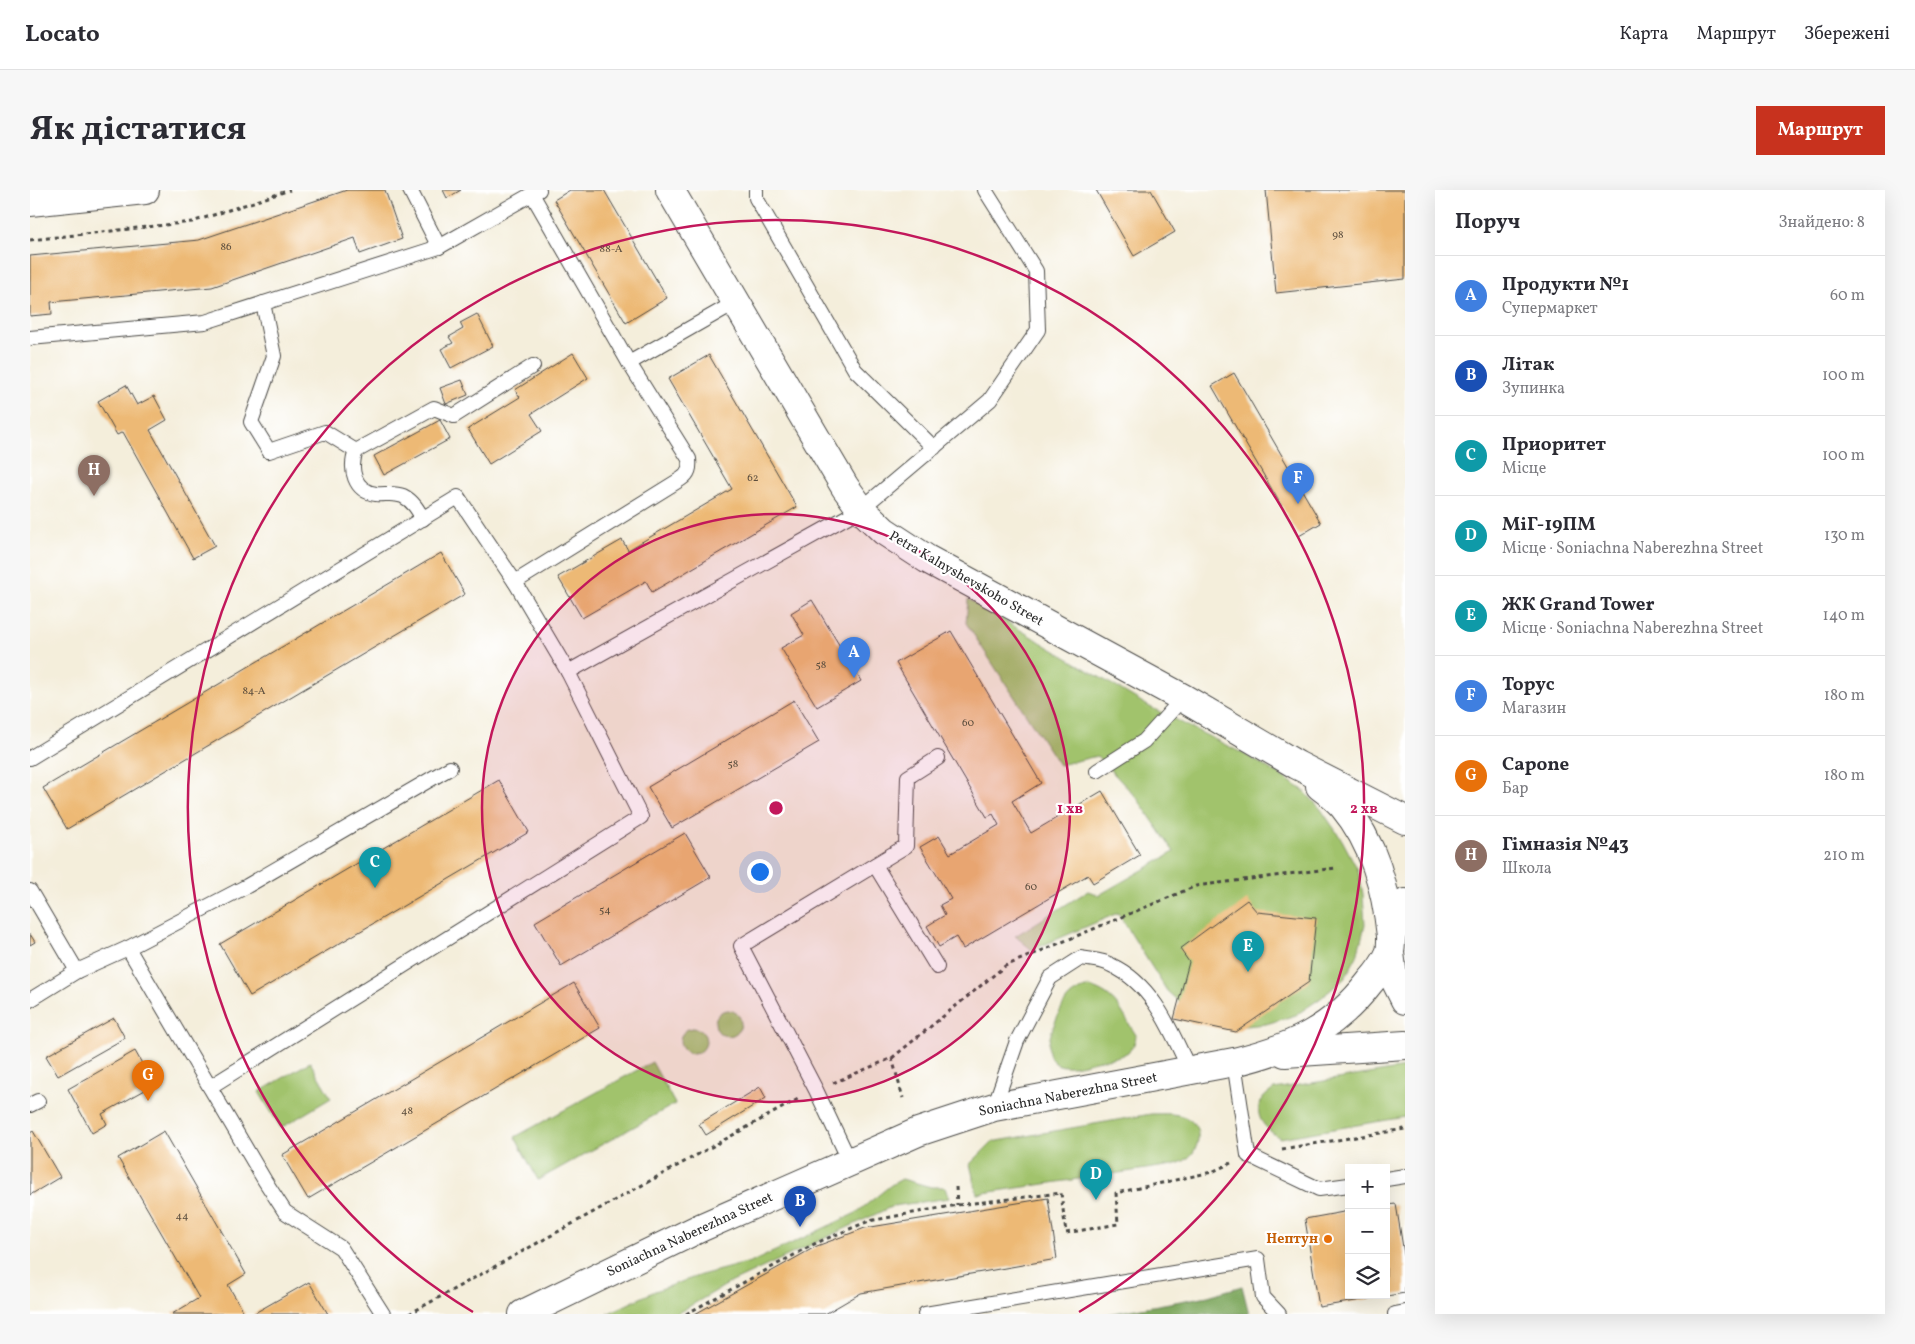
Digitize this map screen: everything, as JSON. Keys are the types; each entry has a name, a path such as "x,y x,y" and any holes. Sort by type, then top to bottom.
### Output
{"main road":[{"path":"30,202 144,190"},
{"name":"Petra Kalnyshevskoho Street","path":"670,190 845,487 861,509 884,531 927,559 1183,698 1297,765"},
{"path":"1297,765 1405,820"},
{"path":"1297,765 1343,806 1371,852 1384,887 1393,976 1405,1000"},
{"name":"Soniachna Naberezhna Street","path":"523,1314 700,1228 918,1132 994,1107 1234,1062 1264,1054 1306,1038 1334,1020 1362,992 1391,944 1397,918 1405,903"},
{"name":"Soniachna Naberezhna Street","path":"1264,1054 1405,1045"}],"lane":[{"path":"410,190 439,247"},
{"path":"756,190 756,198 855,370 934,448"},
{"path":"568,672 861,509 990,400 1038,330 1036,271 985,190"},
{"path":"30,338 205,322 439,247 535,192 629,364 689,459 690,468 681,479 515,582"},
{"path":"629,364 736,302"},
{"path":"263,303 274,356 251,422 268,451 325,432 356,451"},
{"path":"424,519 412,503 404,497 395,494 376,494 360,486 352,469 356,451 434,408 454,416 533,366"},
{"path":"30,758 458,497 515,582 568,672 641,817 210,1087"},
{"path":"1096,771 1144,741 1183,698"},
{"path":"850,1162 816,1090 741,946 906,846 908,777 938,758"},
{"path":"30,1000 77,971 128,948 247,886 450,768"},
{"path":"875,865 937,967"},
{"path":"30,891 77,971"},
{"path":"128,948 285,1212 342,1248 383,1314"},
{"path":"994,1107 1017,1040 1050,978 1081,958 1110,964 1139,983 1164,1016 1190,1071"},
{"path":"1234,1062 1248,1155 1319,1189 1345,1185"},
{"path":"1390,1178 1405,1176"},
{"path":"925,1314 1258,1259 1263,1297 1279,1314"},
{"path":"1396,1314 1405,1312"}],"path":[{"path":"30,240 192,222 290,190"},
{"path":"409,1314 783,1107 816,1090 892,1058 1005,966 1196,886 1336,868"},
{"path":"892,1058 903,1098"},
{"path":"686,1314 816,1243 869,1221 957,1205 1061,1193 1066,1233 1118,1224 1116,1193 1212,1172 1248,1155 1405,1129"},
{"path":"956,1187 957,1205"}],"green space":[{"path":"968,599 1150,707 1244,754 1303,790 1320,808 1342,840 1358,870 1363,894 1365,925 1357,956 1345,978 1296,1015 1266,1024 1234,1027 1193,1014 1167,991 1118,913 1032,950 1015,936 1088,891 1099,895 1174,852 1137,798 1097,756 1059,765 966,623"},
{"path":"1089,987 1106,995 1117,1005 1136,1035 1135,1042 1128,1052 1120,1056 1076,1066 1062,1066 1055,1063 1051,1058 1049,1051 1050,1036 1062,1007 1068,998 1076,992"},
{"path":"728,1010 737,1014 741,1023 737,1032 728,1036 719,1032 715,1023 719,1014"},
{"path":"693,1028 702,1032 706,1041 702,1050 693,1054 684,1050 680,1041 684,1032"},
{"path":"310,1062 331,1098 281,1128 259,1092"},
{"path":"652,1062 675,1104 538,1180 515,1137"},
{"path":"1405,1068 1405,1117 1280,1138 1266,1127 1260,1117 1259,1106 1262,1100 1274,1089"},
{"path":"1151,1114 1171,1114 1186,1117 1190,1120 1197,1129 1198,1134 1197,1145 1192,1154 1183,1161 1173,1165 977,1194 970,1164 992,1142"},
{"path":"902,1179 931,1187 945,1187 949,1198 893,1206 728,1284 676,1314 607,1314 655,1291 701,1275 754,1261 856,1213 891,1185"},
{"path":"1242,1286 1249,1314 1108,1314 1208,1296"}],"building":[{"path":"347,190 385,190 402,239 360,254 355,238 212,287 51,302 52,314 30,316 30,256 199,240"},
{"path":"443,190 461,190 447,198"},
{"path":"570,190 604,190 667,298 626,323 554,200"},
{"path":"1096,190 1151,190 1175,232 1134,256"},
{"path":"1266,190 1405,190 1405,279 1276,293"},
{"path":"477,314 493,346 451,368 441,349 453,343 449,337 463,329 460,323"},
{"path":"573,353 588,378 531,414 542,431 489,464 468,429 520,397 515,390"},
{"path":"709,355 797,507 652,592 646,581 582,618 558,577 622,540 628,550 732,489 668,379"},
{"path":"1234,373 1321,523 1299,536 1212,386"},
{"path":"462,380 468,395 446,404 440,388"},
{"path":"126,385 137,405 154,396 167,420 150,430 215,546 193,558 123,432 117,435 98,401"},
{"path":"440,420 450,439 384,475 374,456"},
{"path":"441,553 465,594 67,829 43,788"},
{"path":"812,600 861,681 817,707 781,648 804,635 791,613"},
{"path":"951,631 1041,783 1012,801 1031,833 1102,791 1140,855 1093,883 1088,875 963,949 956,937 939,947 927,926 945,915 940,905 951,899 920,847 939,836 950,854 999,825 993,814 987,817 896,663"},
{"path":"794,700 819,742 672,828 648,787"},
{"path":"499,780 529,832 250,996 220,944"},
{"path":"685,833 711,877 561,966 535,922"},
{"path":"1247,900 1257,912 1316,918 1309,982 1236,1032 1174,1019 1189,962 1180,949"},
{"path":"30,934 35,942 30,945"},
{"path":"574,983 600,1028 308,1199 282,1155"},
{"path":"114,1018 125,1038 58,1076 46,1056"},
{"path":"135,1051 154,1085 102,1114 107,1124 92,1133 68,1089"},
{"path":"760,1087 766,1098 706,1135 699,1124"},
{"path":"33,1131 60,1177 30,1195 30,1133"},
{"path":"164,1131 246,1274 228,1285 245,1314 172,1314 199,1298 118,1158"},
{"path":"1048,1198 1057,1259 861,1293 825,1314 695,1314 817,1246 865,1228"},
{"name":"Нептун","path":"1396,1204 1405,1260 1405,1293 1390,1295 1390,1209 1390,1205"},
{"name":"Нептун","path":"1345,1212 1345,1299 1368,1299 1319,1307 1305,1219"},
{"path":"309,1282 328,1314 253,1314"}],"place":[{"name":"Гімназія №43","path":"94,496"},
{"name":"Торус","path":"1298,504"},
{"name":"Продукти №1","path":"854,678"},
{"name":"Приоритет","path":"375,888"},
{"name":"ЖК Grand Tower","path":"1248,972"},
{"name":"Capone","path":"148,1101"},
{"name":"МіГ-19ПМ","path":"1096,1200"},
{"name":"Літак","path":"800,1227"},
{"name":"Нептун","path":"1328,1239"}]}
